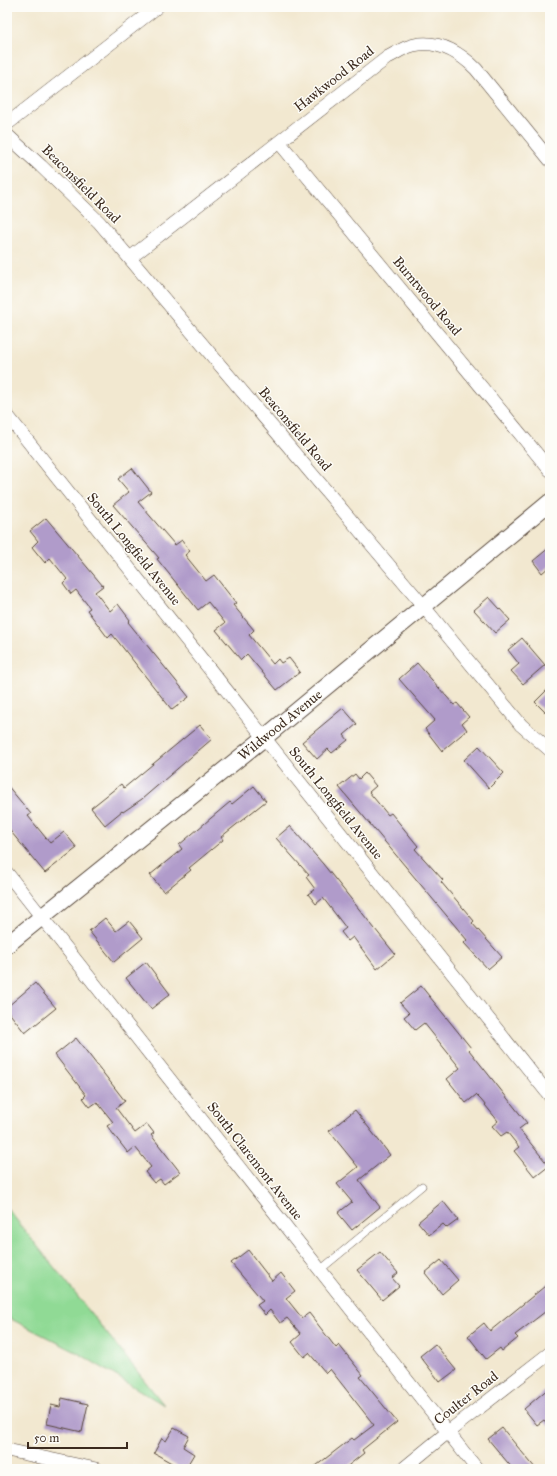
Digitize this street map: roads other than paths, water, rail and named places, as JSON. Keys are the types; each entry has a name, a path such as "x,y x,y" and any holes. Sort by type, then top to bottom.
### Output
{"street":[{"path":"7,124 157,7"},
{"name":"Hawkwood Road","path":"130,258 388,57 413,45 438,45 452,50 465,58 476,69 550,160"},
{"name":"Beaconsfield Road","path":"7,135 78,201 130,258 424,607 521,726 550,750"},
{"name":"Burntwood Road","path":"279,142 550,470"},
{"name":"South Longfield Avenue","path":"7,416 550,1096"},
{"name":"Wildwood Avenue","path":"7,946 264,738 550,502"},
{"name":"South Claremont Avenue","path":"7,873 477,1469"},
{"name":"Coulter Road","path":"403,1469 550,1353"},
{"path":"7,1450 96,1469"}],"lane":[{"path":"320,1270 422,1186"}]}
